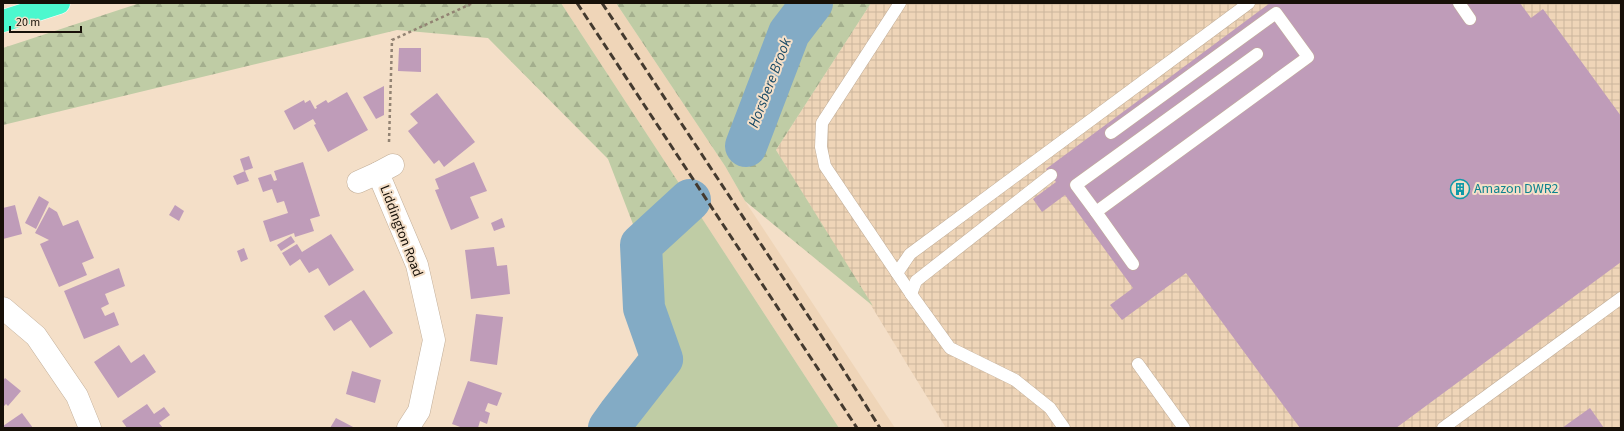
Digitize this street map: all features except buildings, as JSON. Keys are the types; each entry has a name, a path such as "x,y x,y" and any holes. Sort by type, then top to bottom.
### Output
{"highway":[{"path":"3,21 60,3"}],"street":[{"name":"Liddington Road","path":"358,182 385,169 417,265 434,340 419,411 408,428"},
{"path":"3,308 36,336 77,396 90,428"}],"lane":[{"path":"900,3 822,123 821,148 825,166 911,294 950,348 1015,380 1050,408 1064,428"},
{"path":"897,273 910,254 1249,3"},
{"path":"1459,3 1470,19"},
{"path":"1096,212 1308,58 1276,13 1111,132"},
{"path":"1133,264 1076,185 1257,54"},
{"path":"911,294 916,281 1051,175"},
{"path":"1443,428 1621,298"},
{"path":"1138,364 1184,428"}],"path":[{"path":"385,169 388,138 392,40 473,3"}],"shaded area":[{"path":"561,3 616,3 725,166 745,201 895,428 839,428"},
{"path":"871,3 1621,3 1621,428 946,428 776,150"}],"green space":[{"path":"140,3 561,3 690,200 641,245 608,159 488,38 397,30 3,125 3,48"},
{"path":"616,3 871,3 776,150 873,306 745,201 725,166"},
{"path":"690,200 839,428 609,428 662,359 644,308 641,245"}],"waterway":[{"name":"Horsbere Brook","path":"746,146 789,33 812,3"},
{"name":"Horsbere Brook","path":"609,428 662,359 644,308 641,245 690,200"}],"railway":[{"path":"577,3 857,428"},
{"path":"602,3 836,358 880,428"}],"place":[{"name":"Amazon DWR2","path":"1460,189"}]}
